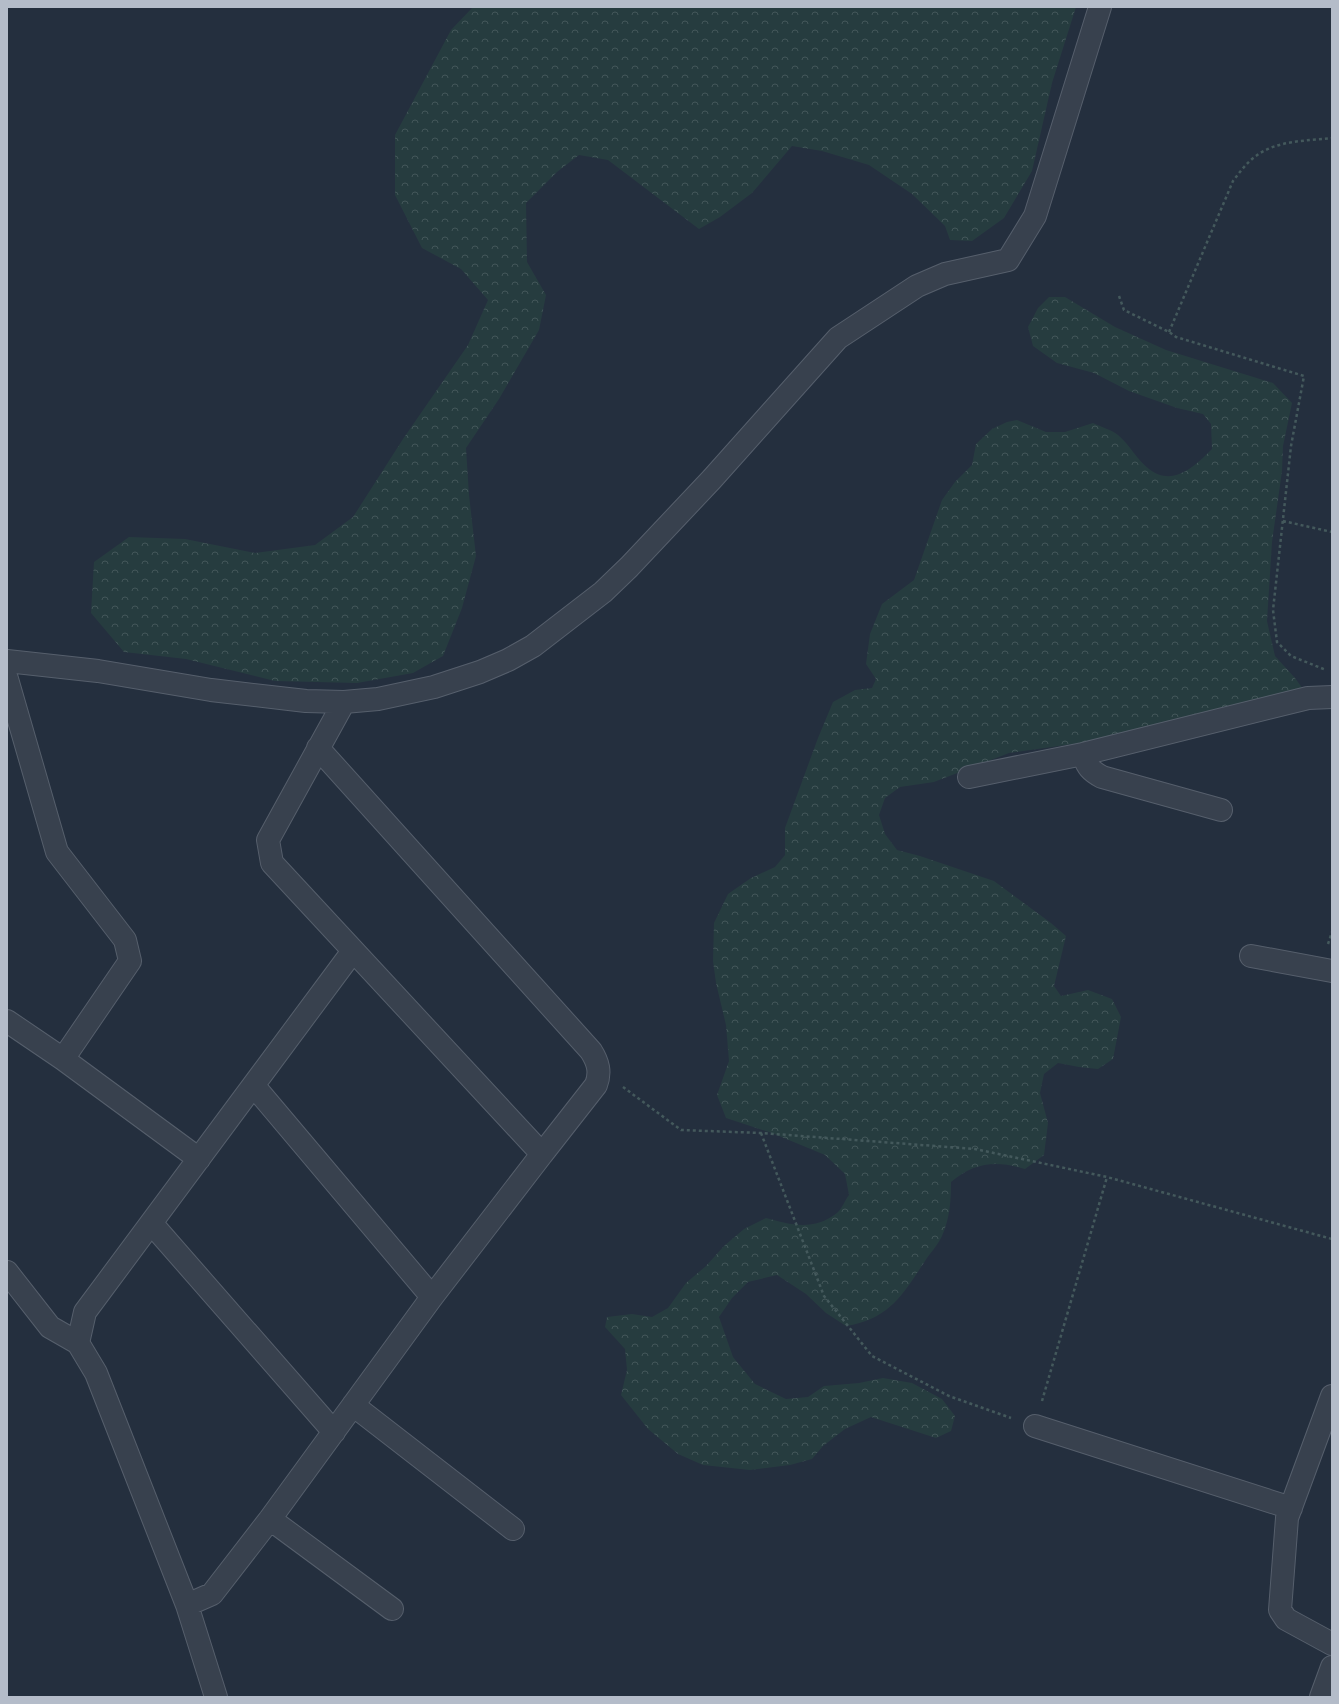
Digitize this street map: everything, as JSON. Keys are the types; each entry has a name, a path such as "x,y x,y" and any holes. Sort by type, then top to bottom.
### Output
{"street":[{"path":"7,661 98,672 211,690 306,701 344,702 378,699 434,688 487,669 508,660 533,646 603,592 629,567 717,473 838,338 917,286 946,274 1008,260 1035,216 1100,7"},
{"path":"7,679 57,852 125,940 130,961 63,1059"},
{"path":"969,777 1083,754 1308,698 1332,697"},
{"path":"344,702 268,840 272,862 542,1154"},
{"path":"187,1605 212,1594 270,1519 432,1296 596,1085 598,1078 599,1069 597,1061 591,1050 318,748"},
{"path":"1083,754 1086,765 1102,777 1221,810"},
{"path":"78,1343 85,1312 152,1224 353,951"},
{"path":"1251,956 1332,971"},
{"path":"7,1021 63,1059 199,1159"},
{"path":"254,1086 432,1296"},
{"path":"152,1224 334,1432"},
{"path":"7,1272 50,1327 78,1343 96,1373 187,1605 216,1697"},
{"path":"1332,1396 1292,1508 1287,1518 1280,1610 1286,1619 1332,1644"},
{"path":"353,1405 513,1529"},
{"path":"1035,1426 1292,1508"},
{"path":"270,1519 392,1609"},
{"path":"1321,1697 1332,1667"}],"path":[{"path":"1169,332 1233,181 1247,164 1257,155 1274,146 1332,138"},
{"path":"1119,296 1124,310 1169,332 1176,337 1304,376 1291,446 1273,610 1277,642 1291,656 1332,672"},
{"path":"1283,522 1332,532"},
{"path":"599,1069 613,1076 627,1091 681,1130 975,1149 1107,1177 1332,1239"},
{"path":"761,1134 824,1296 872,1356 949,1396 1035,1426 1107,1177"}],"green space":[{"path":"473,7 1076,7 1052,83 1032,171 1004,218 972,241 950,240 945,226 912,194 869,165 822,151 792,146 752,193 720,217 699,229 608,160 579,155 557,172 526,203 527,262 546,295 539,330 499,399 466,448 469,495 476,556 462,608 443,656 413,673 357,683 275,681 186,659 124,652 91,613 94,562 129,537 185,539 255,553 315,545 353,517 403,439 468,345 488,300 461,269 422,248 395,195 395,135 451,30"},
{"path":"1049,297 1065,297 1115,327 1166,350 1273,383 1292,403 1283,446 1282,471 1272,542 1267,621 1275,656 1303,689 1131,736 1009,753 934,782 900,787 885,798 879,815 885,834 897,850 920,856 994,881 1051,923 1066,936 1054,986 1061,996 1088,990 1112,999 1121,1017 1113,1059 1098,1069 1058,1063 1044,1074 1040,1093 1048,1123 1044,1155 1025,1169 1005,1164 986,1165 968,1170 951,1182 948,1216 945,1229 940,1239 909,1285 884,1312 861,1323 846,1326 826,1313 806,1294 777,1275 748,1282 732,1298 719,1317 733,1357 755,1384 786,1399 808,1397 824,1386 859,1383 883,1378 912,1383 942,1399 955,1416 951,1431 936,1438 871,1417 845,1429 823,1446 812,1459 790,1465 750,1470 703,1465 678,1454 648,1429 621,1395 627,1370 625,1349 605,1327 607,1317 632,1314 652,1317 668,1308 686,1283 744,1229 766,1218 784,1223 802,1225 820,1222 837,1213 849,1195 845,1174 825,1155 772,1133 726,1118 717,1095 729,1061 726,1025 716,983 713,961 714,923 728,894 751,878 775,867 785,855 785,828 818,738 833,702 855,690 872,688 876,679 866,664 870,634 882,604 914,580 942,500 955,482 972,465 976,444 992,429 1007,422 1017,420 1046,432 1065,432 1093,423 1116,433 1149,469 1158,474 1167,476 1184,472 1199,462 1212,449 1211,424 1203,414 1177,408 1129,391 1094,373 1057,363 1033,346 1028,327 1038,308"}]}
